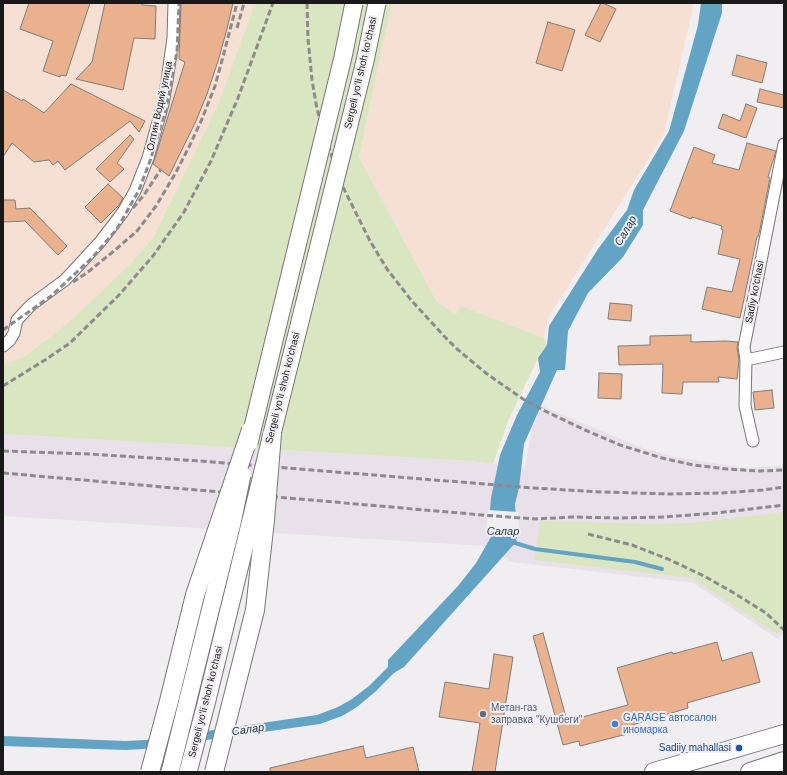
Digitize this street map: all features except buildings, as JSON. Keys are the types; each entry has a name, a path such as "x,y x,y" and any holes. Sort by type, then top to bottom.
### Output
{"highway":[{"path":"150,772 195,595 251,430"},
{"path":"214,772 255,610 265,520 272,434"},
{"path":"192,772 206,704"},
{"path":"654,772 705,765 784,734"},
{"path":"750,772 784,761"}],"main road":[{"name":"Sergeli yo‘li shoh ko‘chasi","path":"170,772 232,523 251,430 343,57 354,3"},
{"name":"Sergeli yo‘li shoh ko‘chasi","path":"188,772 365,61 377,3"}],"street":[{"name":"Олтин Водий улица","path":"3,346 10,340 14,333 17,320 31,305 65,280 100,242 123,212 135,191 150,152 167,81 173,38 174,3"},
{"name":"Sadiy ko'chasi","path":"753,441 745,406 746,360 744,347 784,144"},
{"path":"746,360 784,352"}],"shaded area":[{"path":"3,3 255,3 219,102 153,238 129,265 69,322 25,356 3,365"},
{"path":"392,3 694,3 664,134 548,318 544,338 461,306 456,315 437,302 359,157"},
{"path":"542,406 645,449 680,458 747,468 784,465 784,632 778,639 693,583 512,562 483,546 3,516 3,434 471,461 525,468 532,429"}],"green space":[{"path":"255,3 392,3 359,157 437,302 456,314 461,306 544,338 547,345 538,358 509,419 493,464 471,461 3,434 3,365 25,356 69,322 129,265 153,238 219,102"},
{"path":"784,512 784,627 777,634 692,578 534,560 540,521 653,524 693,523"}],"water":[{"name":"Салар","path":"701,3 722,3 722,13 684,131 643,210 643,225 623,257 588,293 568,331 565,370 557,370 524,444 519,488 515,504 516,542 404,667 394,673 357,707 342,716 320,724 143,749 126,750 3,746 3,736 125,741 145,740 317,715 338,707 352,699 369,686 388,667 388,660 458,586 476,563 491,537 488,535 491,498 500,455 517,415 540,372 538,358 547,345 549,326 598,249 627,210 634,190 669,131 698,25"}],"pier":[{"path":"488,510 518,512 519,534 486,531"}],"waterway":[{"path":"512,542 535,549 635,562 662,569"}],"railway":[{"path":"3,330 51,296 92,258 117,229 139,190 150,161 166,109 177,52 179,3"},
{"path":"73,282 88,272 137,231 156,206 175,174 202,119 215,86 237,3"},
{"path":"237,28 244,3"},
{"path":"3,386 70,343 119,295 153,256 184,212 211,161 238,98 273,3"},
{"path":"307,3 308,39 312,80 317,109 341,183 370,241 387,269 411,300 457,349 487,374 523,399 585,430 620,445 662,458 693,465 759,471 784,470"},
{"path":"133,208 144,195 161,169"},
{"path":"3,451 89,454 200,461 601,492 670,494 721,493 784,487"},
{"path":"3,473 535,519 573,517 664,517 717,513 784,505"},
{"path":"588,534 632,545 668,559 704,576 766,613 784,630"}],"place":[{"name":"Метан-газ заправка \"Кушбеги\"","path":"483,714"},
{"name":"GARAGE автосалон иномарка","path":"615,724"},
{"name":"Sadiiy mahallasi","path":"739,748"}]}
